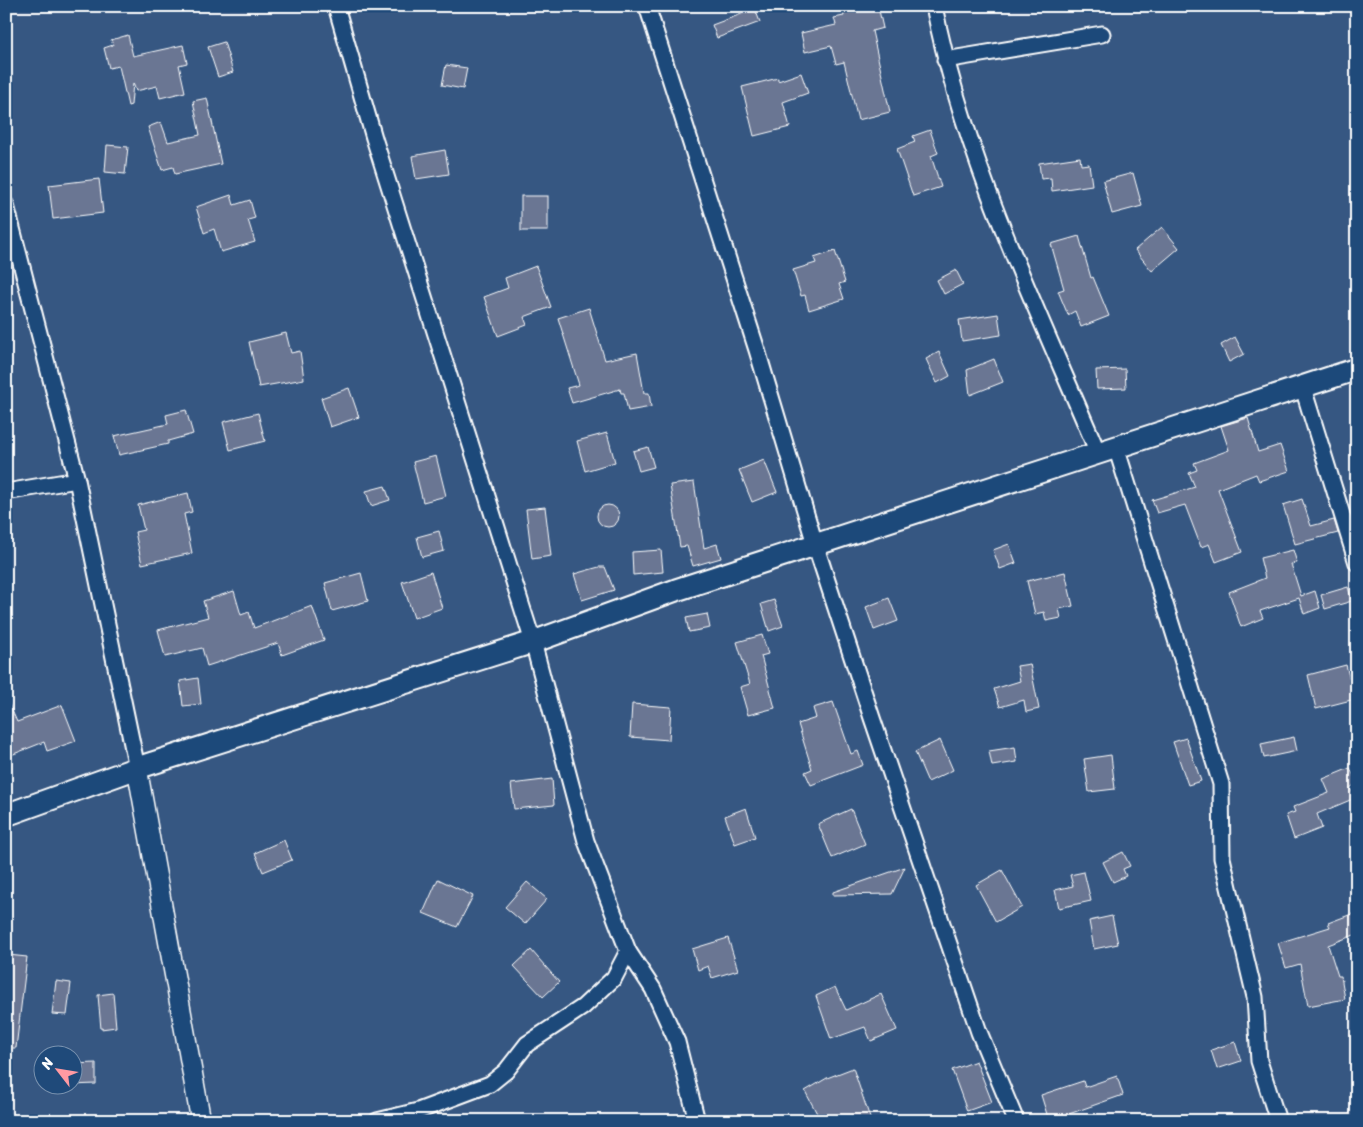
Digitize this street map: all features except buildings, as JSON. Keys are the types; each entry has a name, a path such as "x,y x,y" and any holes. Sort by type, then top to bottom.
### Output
{"main road":[{"path":"6,815 137,768 533,642 676,590 815,544 1357,369"}],"street":[{"path":"336,6 374,138 533,642 586,841 628,951 653,989 677,1042 697,1121"},
{"path":"647,6 757,350 815,544 979,1032 1016,1121"},
{"path":"934,6 945,60 994,206 1107,450 1221,784 1222,858 1255,997 1259,1061 1278,1121"},
{"path":"945,60 1102,34"},
{"path":"6,206 77,480 137,768 201,1121"},
{"path":"1302,388 1357,563"},
{"path":"6,492 77,480"},
{"path":"377,1121 418,1111 490,1084 506,1071 527,1044 583,1007 614,978 628,951"}]}
